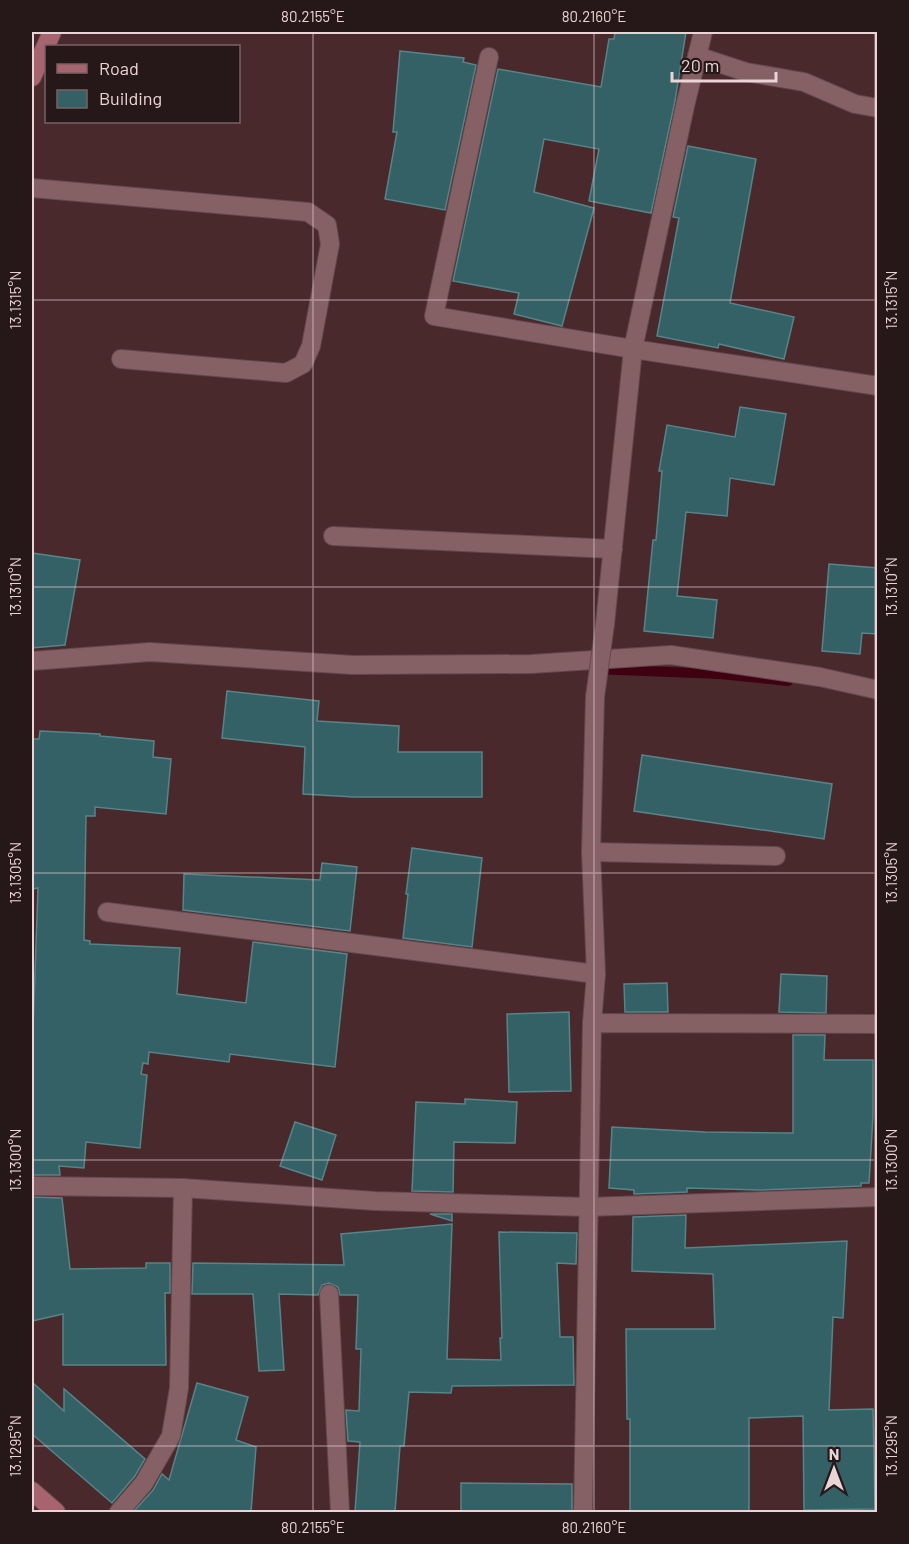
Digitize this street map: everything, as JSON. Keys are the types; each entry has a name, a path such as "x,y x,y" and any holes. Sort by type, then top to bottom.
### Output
{"street":[{"path":"583,1512 587,1206 592,1023 596,974 591,852 595,697 605,624 633,349 682,118 704,32"},
{"path":"32,77 45,48"},
{"path":"698,56 746,72 804,82 855,104 878,108"},
{"path":"489,57 434,316 878,386"},
{"path":"32,188 308,212 327,225 330,244 311,346 303,364 286,373 121,359"},
{"path":"333,536 613,549"},
{"path":"32,661 150,652 353,665 531,664 670,655 820,677 878,690"},
{"path":"591,852 776,856"},
{"path":"107,912 596,974"},
{"path":"592,1023 878,1024"},
{"path":"32,1186 183,1188 375,1201 587,1206 878,1197"},
{"path":"119,1512 144,1483 171,1436 179,1388 183,1188"},
{"path":"329,1294 340,1512"},
{"path":"32,1491 56,1512"}],"building":[{"path":"615,32 686,32 675,101 651,213 589,201 599,149 544,139 534,192 594,208 562,326 514,314 519,293 453,281 498,69 601,87 609,39 614,39"},
{"path":"400,51 464,58 463,62 476,65 445,210 385,199 397,132 393,132"},
{"path":"688,146 756,159 730,303 794,317 784,359 719,344 718,348 657,336 679,218 673,217"},
{"path":"740,407 786,414 774,485 730,478 727,516 686,512 677,596 717,600 713,638 644,631 653,540 656,540 662,471 659,471 667,425 735,437"},
{"path":"32,553 80,560 65,645 32,648"},
{"path":"829,564 878,568 878,634 862,633 860,654 822,651"},
{"path":"227,691 319,701 317,721 399,726 398,752 482,752 482,797 354,797 303,794 305,747 222,738"},
{"path":"40,731 100,734 100,736 154,741 153,757 171,759 166,814 95,807 95,816 86,816 84,940 90,941 90,944 180,948 177,994 246,1003 253,942 347,954 335,1067 230,1054 229,1062 149,1052 148,1064 143,1063 141,1074 147,1075 140,1148 86,1142 84,1168 59,1166 60,1175 32,1175 32,1029 38,888 32,889 32,739 39,739"},
{"path":"642,755 832,784 824,839 634,811"},
{"path":"412,848 482,858 472,947 403,938"},
{"path":"322,863 357,867 350,931 183,910 184,874 320,880"},
{"path":"781,974 827,976 826,1013 779,1012"},
{"path":"667,983 668,1012 625,1012 624,984"},
{"path":"569,1012 571,1091 509,1092 507,1014"},
{"path":"793,1035 825,1035 824,1060 873,1060 873,1116 869,1183 861,1183 861,1186 760,1190 687,1188 687,1192 634,1194 634,1190 609,1188 612,1127 705,1132 793,1133"},
{"path":"465,1099 517,1102 515,1143 454,1142 453,1192 412,1191 416,1102 465,1104"},
{"path":"295,1122 336,1135 322,1180 280,1166"},
{"path":"32,1197 62,1198 70,1269 146,1268 146,1263 170,1263 170,1293 165,1293 166,1365 63,1365 63,1314 32,1321"},
{"path":"430,1214 452,1214 452,1221"},
{"path":"686,1215 685,1248 847,1241 843,1318 833,1317 829,1410 873,1409 875,1509 804,1510 803,1416 749,1418 749,1512 630,1512 630,1419 627,1419 626,1329 715,1329 713,1274 632,1271 633,1217"},
{"path":"452,1224 447,1359 501,1360 499,1232 577,1233 576,1264 557,1263 560,1337 573,1337 574,1385 452,1386 451,1393 409,1392 404,1446 400,1446 395,1512 355,1512 360,1442 348,1441 346,1410 359,1411 361,1349 356,1349 358,1295 340,1295 338,1287 329,1283 322,1285 318,1295 279,1294 284,1370 259,1371 253,1294 192,1294 193,1263 344,1265 341,1234"},
{"path":"32,1382 64,1411 64,1389 145,1459 135,1476 112,1503 32,1434"},
{"path":"197,1383 248,1397 236,1440 256,1447 251,1512 133,1512 153,1490 162,1474 169,1480"},
{"path":"461,1483 572,1484 572,1512 461,1512"}],"waterway":[{"path":"594,669 720,674 788,681"}]}
